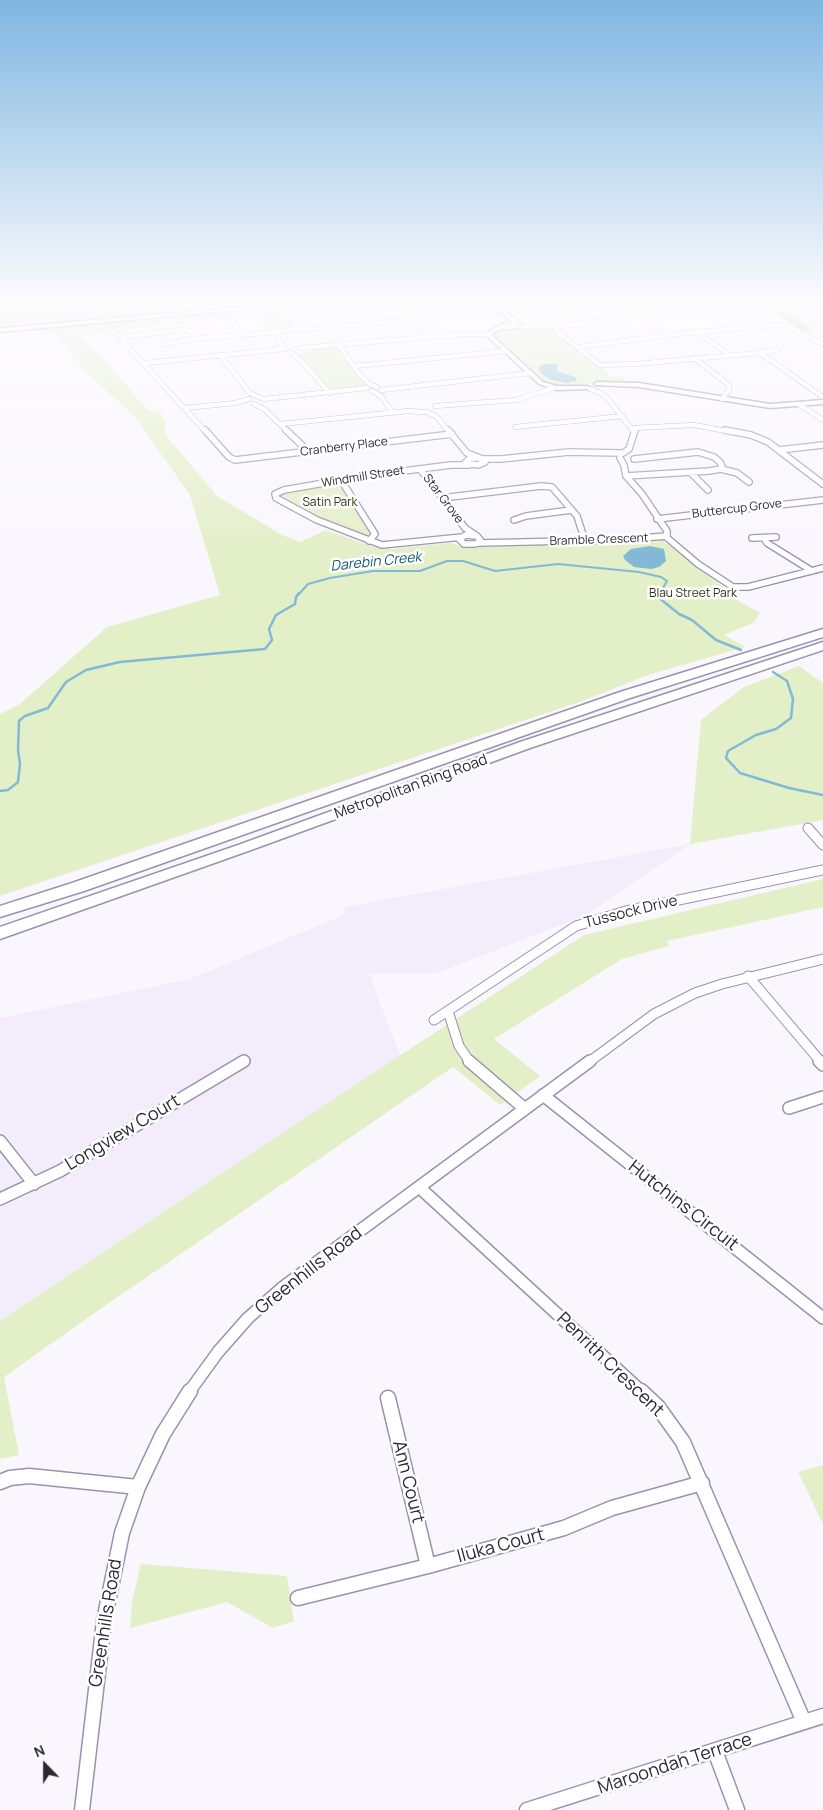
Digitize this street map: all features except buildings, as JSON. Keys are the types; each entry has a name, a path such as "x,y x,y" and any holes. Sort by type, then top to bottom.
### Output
{"highway":[{"name":"Metropolitan Ring Road","path":"0,912 78,887 625,695 823,633"},
{"name":"Metropolitan Ring Road","path":"0,933 246,847 525,745 823,646"}],"street":[{"path":"166,386 185,408 369,388 379,390 403,386"},
{"path":"242,386 251,400 281,424 308,451"},
{"path":"324,386 330,393"},
{"path":"549,386 553,388 604,386"},
{"path":"646,386 770,406 823,402"},
{"path":"722,399 729,390 729,386"},
{"path":"808,386 823,397"},
{"path":"369,388 379,390 394,413"},
{"path":"281,424 424,411 452,406 516,400 553,388"},
{"path":"600,388 635,433 629,449 621,455"},
{"path":"251,400 263,400"},
{"path":"263,400 264,409"},
{"path":"800,404 823,420"},
{"name":"Cranberry Place","path":"185,408 230,457 237,461 452,434"},
{"path":"437,409 437,417"},
{"path":"424,411 437,417 452,434 468,459"},
{"path":"515,427 623,416"},
{"path":"633,428 681,424 750,434 764,439 823,484"},
{"path":"779,450 823,445"},
{"path":"629,449 634,457"},
{"name":"Windmill Street","path":"369,541 310,517 276,498 276,493 341,480 450,465 468,459 501,459 569,452 621,455"},
{"path":"621,455 651,458 683,452 703,452 720,462 721,469"},
{"path":"621,455 626,476 691,473 721,469 737,473 749,482"},
{"path":"624,465 634,457"},
{"name":"Star Grove","path":"420,469 465,528 478,539"},
{"path":"691,473 708,490"},
{"name":"Bramble Crescent","path":"478,539 505,542 585,541 665,536 668,533 642,494 626,476"},
{"path":"341,480 375,534 369,541 389,546 462,538 478,539"},
{"path":"442,498 545,486 554,489 578,516 585,541"},
{"name":"Buttercup Grove","path":"657,519 821,499"},
{"path":"514,520 526,516 571,510"},
{"name":"Star Grove","path":"462,538 465,528"},
{"path":"665,536 698,564 734,587 743,588 823,568"},
{"path":"752,538 776,537"},
{"path":"462,538 467,544 478,539"},
{"path":"764,538 767,543 812,571"},
{"path":"808,828 823,845"},
{"name":"Tussock Drive","path":"434,1020 576,926 626,911 823,870"},
{"name":"Greenhills Road","path":"82,1810 103,1631 111,1580 122,1533 138,1487 162,1434 194,1384 218,1352 248,1318 282,1288 654,1014 695,993 748,976 823,959"},
{"path":"748,976 823,1065"},
{"path":"448,1011 458,1046 464,1055 475,1068 525,1109"},
{"name":"Longview Court","path":"0,1199 34,1184 244,1061"},
{"name":"Hutchins Circuit","path":"544,1095 823,1318"},
{"path":"789,1108 823,1097"},
{"path":"0,1141 34,1184"},
{"name":"Penrith Crescent","path":"419,1187 658,1407 682,1442 702,1483 804,1722"},
{"name":"Ann Court","path":"388,1398 428,1566"},
{"path":"0,1482 10,1478 29,1476 138,1487"},
{"name":"Iluka Court","path":"298,1598 428,1566 564,1528 612,1508 702,1483"},
{"name":"Maroondah Terrace","path":"527,1810 823,1716"},
{"path":"714,1751 737,1810"}],"shaded area":[{"path":"690,844 584,916 437,973 369,974 400,1055 0,1321 0,1018 190,979 346,914 344,907"}],"green space":[{"name":"Blau Street Park","path":"102,386 127,386 147,409 161,413 166,423 164,433 217,496 282,535 300,542 326,530 368,545 391,549 449,543 471,548 498,545 622,544 662,540 726,589 738,592 735,599 760,613 753,623 724,635 745,647 648,675 585,700 0,896 0,714 20,704 107,627 220,595 190,495 135,417"},
{"path":"328,386 365,386 365,387 331,390"},
{"name":"Satin Park","path":"334,483 342,486 372,535 369,537 319,519 279,495"},
{"path":"799,666 823,683 823,820 690,844 701,720 744,687"},
{"path":"823,879 823,907 667,941 669,946 622,959 494,1039 540,1076 500,1105 453,1067 93,1314 4,1377 19,1455 0,1459 0,1321 584,935"},
{"path":"823,1465 823,1524 798,1472"},
{"path":"141,1564 287,1576 294,1621 273,1628 227,1602 130,1628 132,1602"}],"water":[{"path":"650,546 664,549 666,561 659,567 651,569 634,567 623,556 631,549"}],"waterway":[{"name":"Darebin Creek","path":"298,595 308,584 330,578 373,571 420,571 447,561 463,561 495,571 558,564 639,572 661,577 667,581 659,595"},
{"name":"Darebin Creek","path":"0,791 8,790 18,782 20,764 18,750 19,721 25,716 48,708 66,682 86,670 120,662 265,649 272,640 269,629 276,615 295,604 299,593"},
{"name":"Darebin Creek","path":"659,595 658,597 679,614 692,620 716,640 741,650"},
{"name":"Darebin Creek","path":"773,672 787,681 793,699 791,718 776,729 756,735 728,751 726,758 740,773 789,788 823,795"}]}
